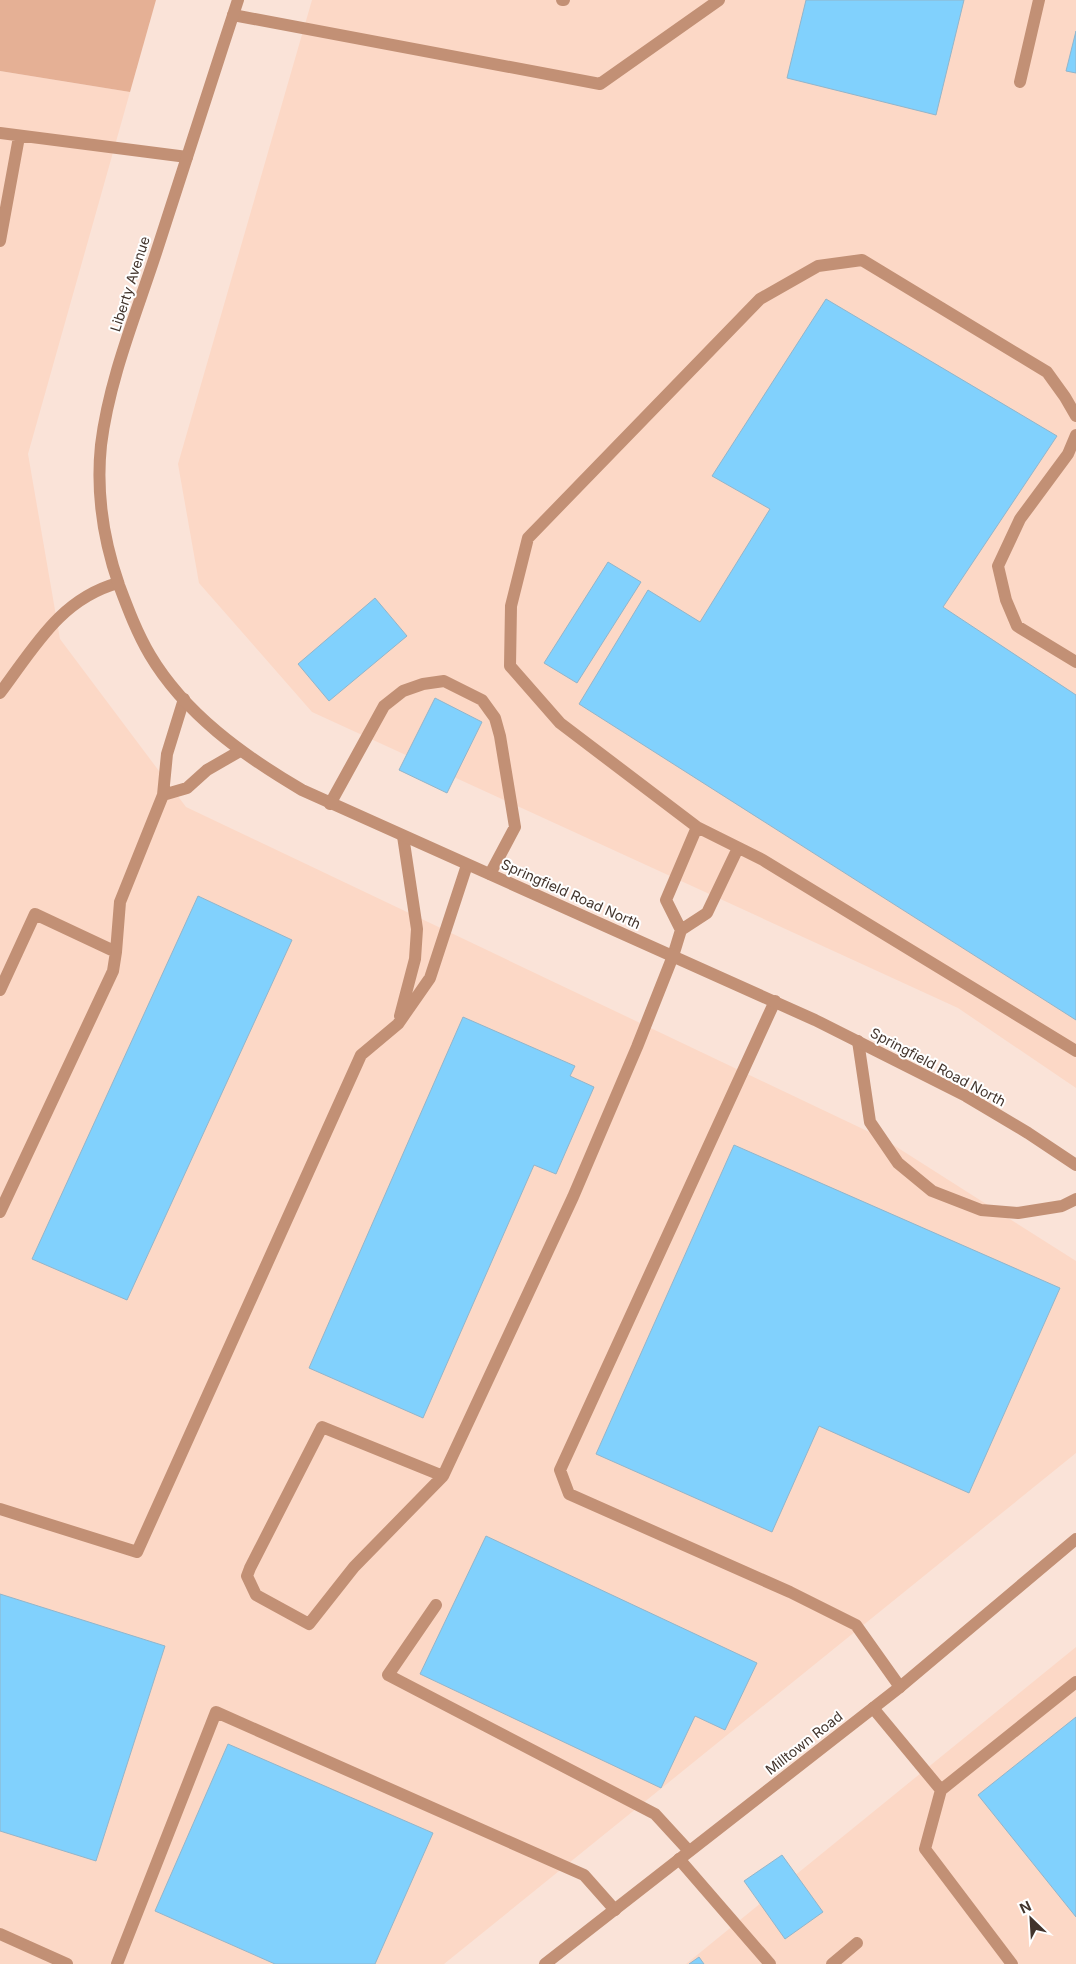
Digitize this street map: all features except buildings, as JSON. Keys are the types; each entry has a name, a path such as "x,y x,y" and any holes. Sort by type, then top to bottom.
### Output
{"street":[{"name":"Liberty Avenue","path":"118,583 110,560 101,516 100,474 105,420 122,359 238,0"},
{"path":"233,15 600,84 719,0"},
{"path":"1020,82 1039,0"},
{"path":"0,133 188,157"},
{"path":"0,241 20,137"},
{"path":"1076,416 1047,372 862,260 818,266 760,299 528,538 511,606 510,666 560,723 697,827 763,860 1076,1051"},
{"path":"1076,435 1068,454 1020,519 998,566 1006,600 1017,626 1076,662"},
{"path":"0,693 62,614 102,587 118,583"},
{"name":"Springfield Road North","path":"118,583 128,612 150,656 184,699 240,751 295,786 330,804 775,1001 858,1041 966,1096 1028,1133 1076,1165"},
{"path":"330,804 384,706 403,691 423,684 444,681 482,700 495,718 500,736 515,827 490,874"},
{"path":"0,1212 113,971 120,902 163,795 167,754 184,699"},
{"path":"163,795 187,788 207,770 240,751"},
{"path":"681,930 666,900 697,827"},
{"path":"398,1024 415,959 417,929 403,836"},
{"path":"443,1476 322,1427 250,1568 247,1576 256,1595 309,1624 354,1567 443,1476 573,1197 638,1047 681,930 707,913 738,848"},
{"path":"0,1509 137,1552 361,1055 398,1024 430,978 467,865"},
{"path":"0,990 35,914 116,952"},
{"path":"775,1001 560,1470 568,1494 790,1592 856,1626 900,1688"},
{"path":"858,1041 870,1122 898,1163 932,1191 981,1210 1018,1213 1062,1206 1076,1199"},
{"name":"Milltown Road","path":"545,1964 900,1688 1076,1539"},
{"path":"436,1605 388,1675 656,1814 684,1855 770,1964"},
{"path":"1012,1964 925,1849 940,1790 1076,1682"},
{"path":"873,1708 940,1790"},
{"path":"117,1964 216,1712 584,1875 615,1910"},
{"path":"0,1934 52,1961 67,1964"},
{"path":"832,1964 857,1943"}],"shaded area":[{"path":"0,0 156,0 130,92 0,71"},
{"path":"312,0 1076,0 1076,1088 958,1008 312,712 199,583 178,464"},
{"path":"0,71 130,92 28,454 60,639 186,807 884,1139 1076,1261 1076,1453 444,1964 0,1964"},
{"path":"1076,1647 1076,1964 686,1964"}]}
